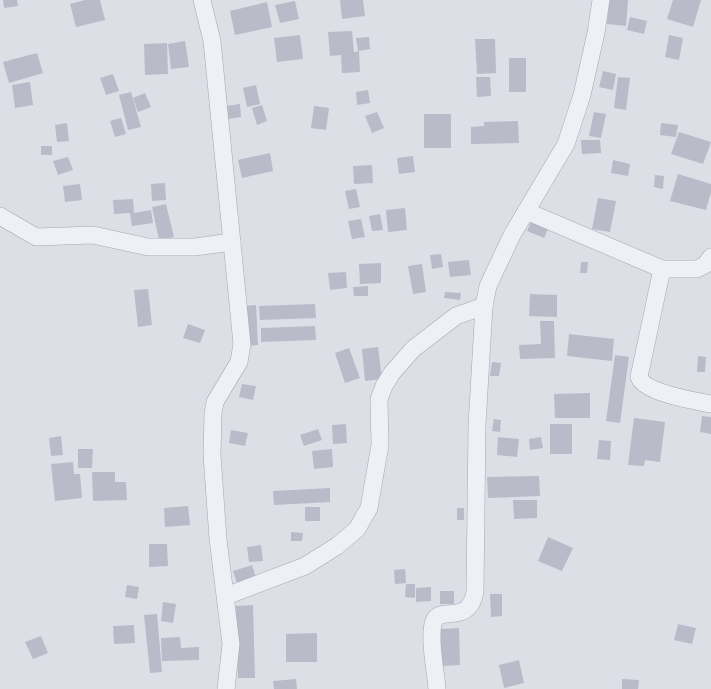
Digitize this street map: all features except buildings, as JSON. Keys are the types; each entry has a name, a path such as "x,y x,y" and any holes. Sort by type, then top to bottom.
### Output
{"street":[{"path":"202,0 212,41 242,344 239,362 215,402 213,434 218,539 231,644 226,689"},
{"path":"437,689 432,634 434,622 440,616 464,611 470,608 475,592 477,425 484,306 488,286 512,234 566,144 582,95 596,33 601,0"},
{"path":"526,211 662,269 697,269 705,265 711,257"},
{"path":"0,216 36,237 93,235 148,247 195,247 232,242"},
{"path":"662,269 639,377 646,386 668,394 711,404"},
{"path":"226,596 305,566 337,546 357,529 369,508 380,445 380,399 384,386 413,349 456,316 484,306"}]}
